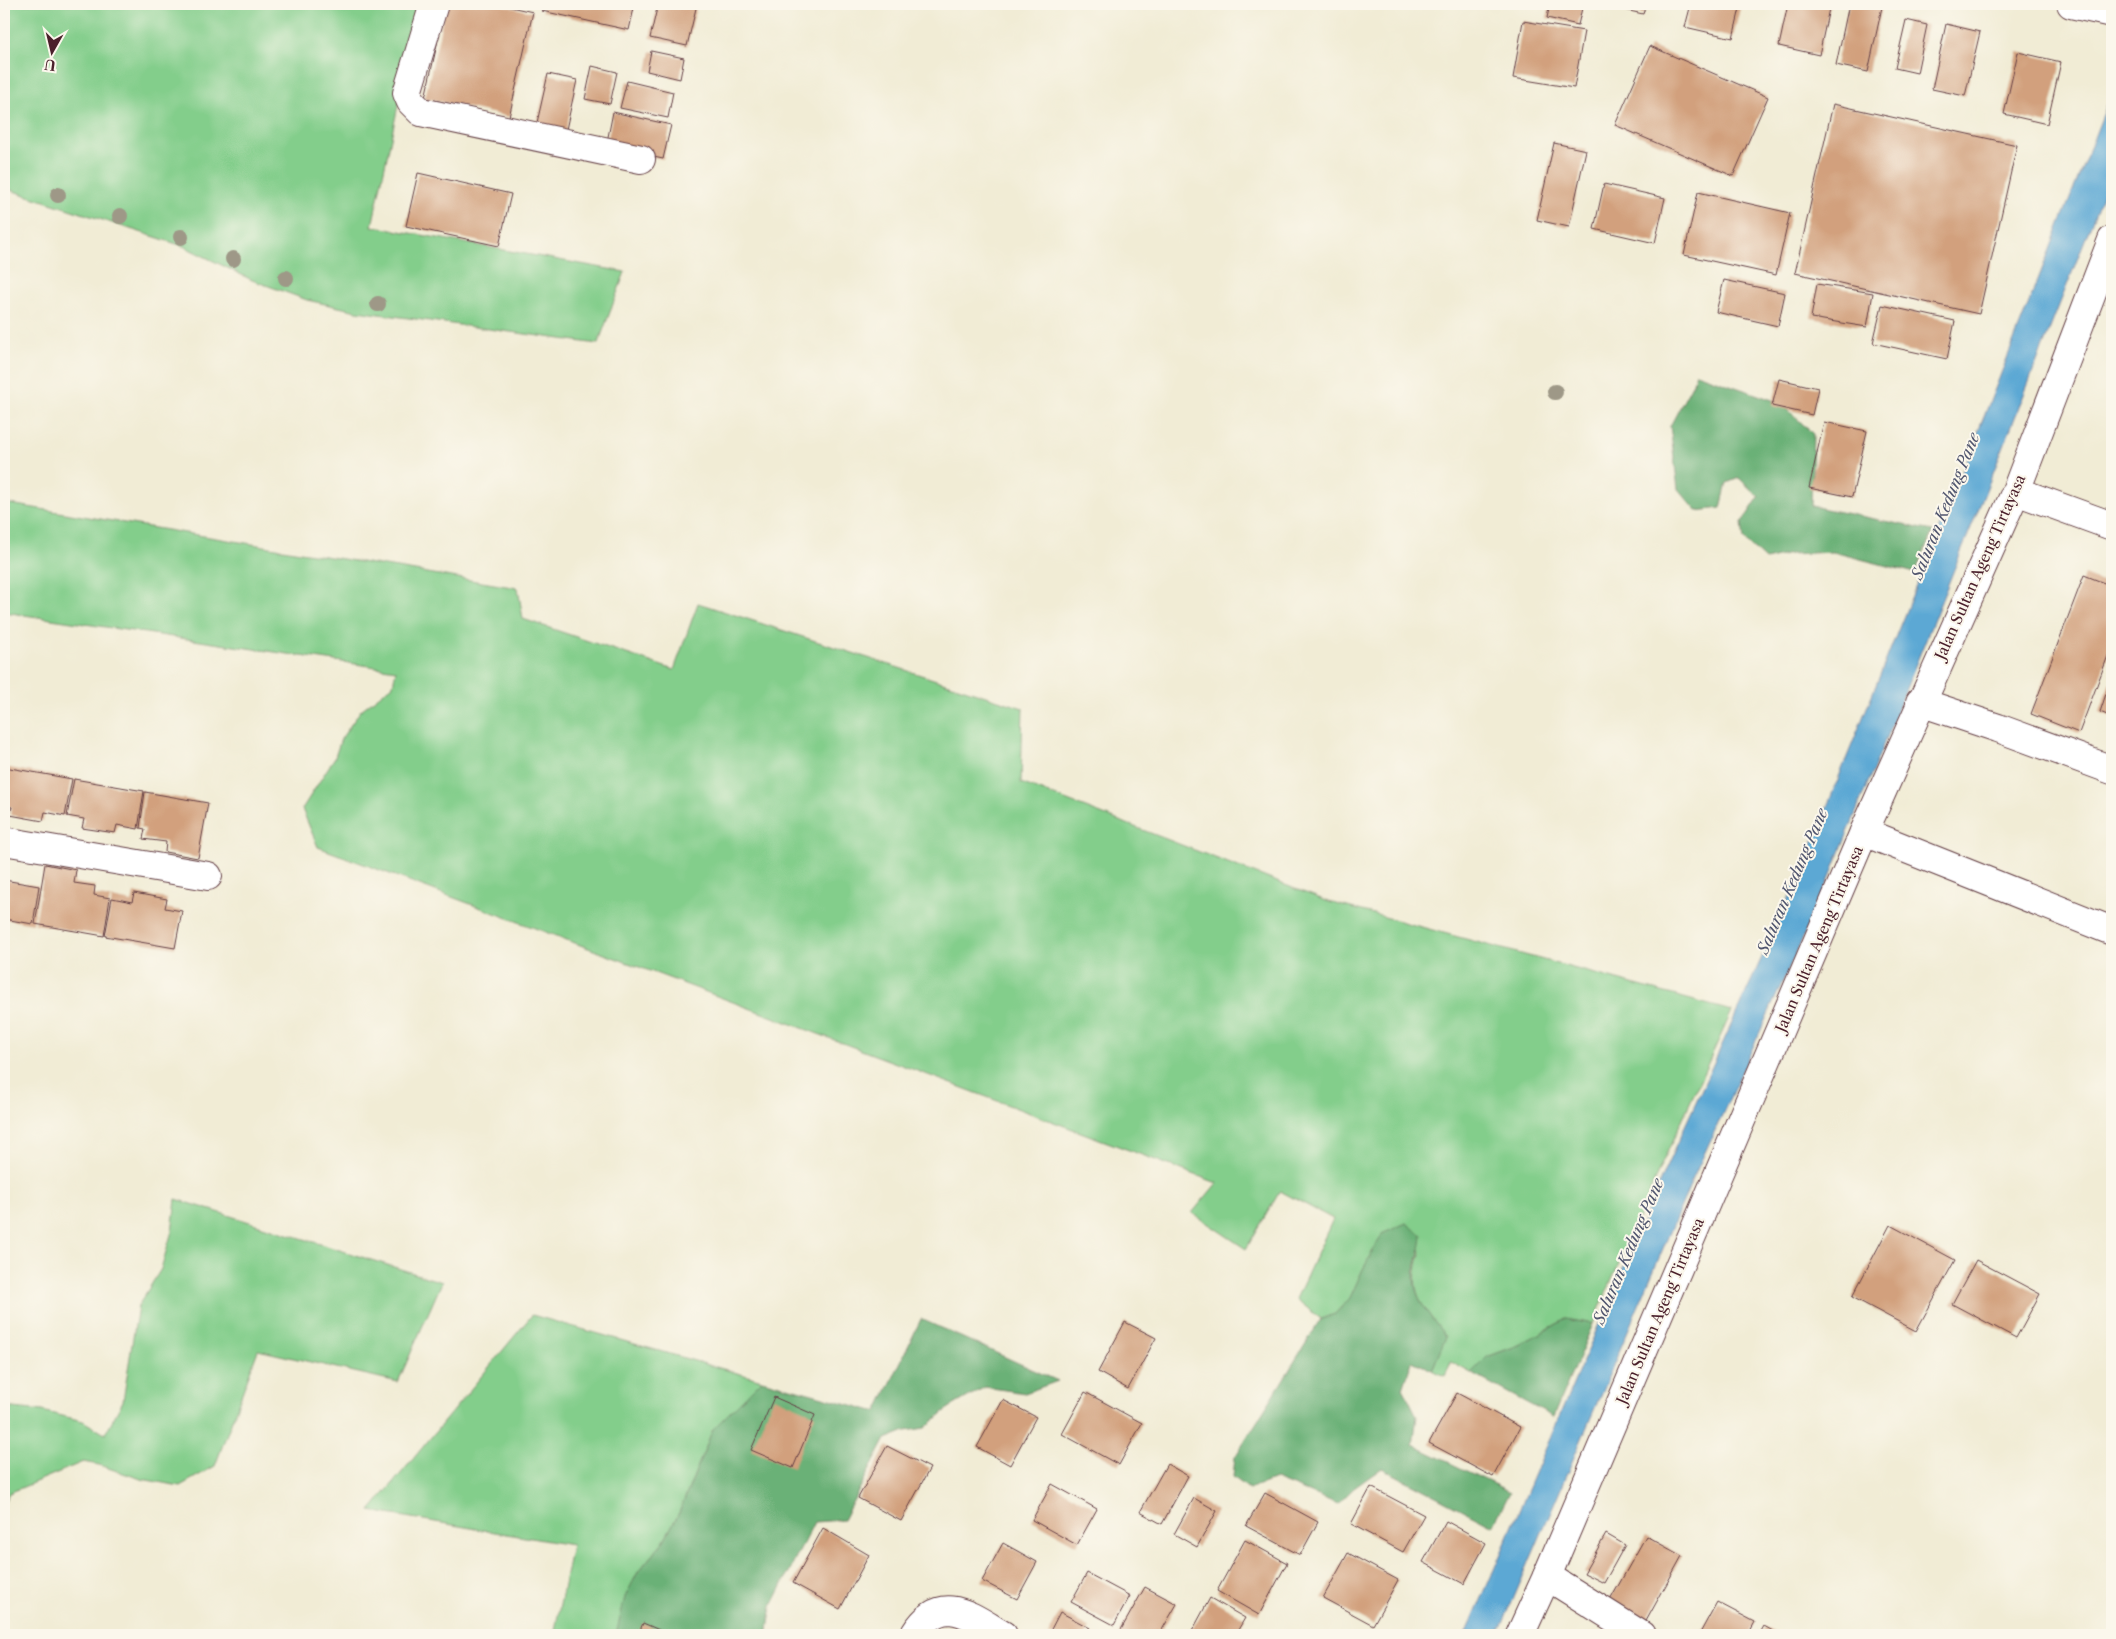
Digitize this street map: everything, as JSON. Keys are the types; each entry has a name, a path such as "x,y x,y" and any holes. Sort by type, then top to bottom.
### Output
{"main road":[{"path":"434,4 407,93 411,102 421,112 641,159"},
{"path":"2072,4 2112,13"},
{"name":"Jalan Sultan Ageng Tirtayasa","path":"1520,1635 1547,1576 1920,702 2016,490 2107,268 2112,240"},
{"path":"2016,490 2112,526"},
{"path":"1920,702 1998,728 2112,770"},
{"path":"1864,832 2112,931"},
{"path":"4,840 208,876"},
{"path":"1547,1576 1641,1635"},
{"path":"914,1635 922,1622 934,1613 950,1610 967,1614 1003,1635"}],"green space":[{"path":"4,4 420,4 372,226 625,272 598,344 357,311 307,300 252,280 183,246 4,188"},
{"path":"1696,373 1781,403 1813,434 1811,506 1933,531 1915,573 1833,552 1790,554 1765,560 1744,540 1742,523 1759,497 1739,478 1727,483 1721,508 1697,511 1678,489 1670,426 1692,385"},
{"path":"4,503 518,588 523,619 674,670 698,603 1023,708 1021,783 1329,902 1732,1011 1659,1170 1593,1324 1566,1319 1519,1345 1487,1357 1471,1373 1451,1362 1445,1376 1432,1370 1445,1337 1423,1306 1416,1288 1415,1277 1421,1250 1376,1245 1350,1298 1335,1314 1321,1319 1296,1299 1333,1219 1280,1191 1246,1249 1192,1213 1217,1183 318,847 302,809 335,757 341,739 361,710 393,685 396,670 4,612"},
{"path":"176,1199 442,1282 398,1382 258,1350 215,1466 180,1486 141,1479 99,1465 83,1462 9,1493 4,1502 4,1407 42,1411 83,1421 105,1434 123,1401 138,1306 161,1269 172,1231"},
{"path":"1406,1223 1422,1235 1414,1280 1419,1298 1446,1337 1432,1370 1412,1361 1403,1388 1417,1416 1413,1445 1510,1492 1493,1526 1382,1468 1354,1488 1338,1504 1275,1479 1249,1489 1233,1477 1235,1457 1321,1319 1335,1314 1350,1298 1362,1271 1384,1233"},
{"path":"532,1315 762,1380 713,1429 679,1513 663,1542 638,1572 616,1635 554,1635 572,1545 370,1511"},
{"path":"921,1319 1058,1381 1025,1393 985,1387 949,1408 925,1428 906,1431 886,1439 843,1520 814,1522 772,1606 767,1635 616,1635 625,1597 638,1572 663,1542 679,1513 713,1429 762,1380 877,1412"},
{"path":"1566,1319 1593,1324 1553,1417 1471,1373 1487,1357 1519,1345"}],"water":[{"path":"2112,92 2112,171 2001,453 1826,887 1691,1183 1498,1635 1466,1635 1664,1172 1799,876 1974,442"}],"building":[{"path":"446,4 497,4 533,12 509,117 425,98"},
{"path":"544,4 635,4 629,30 542,11"},
{"path":"658,4 697,4 687,46 650,38"},
{"path":"1550,4 1583,4 1578,25 1547,18"},
{"path":"1598,4 1646,4 1643,14"},
{"path":"1691,4 1741,4 1733,38 1685,27"},
{"path":"1788,4 1830,4 1819,55 1779,46"},
{"path":"1849,4 1867,4 1882,7 1868,72 1836,65"},
{"path":"1906,20 1927,25 1917,73 1895,68"},
{"path":"1523,21 1584,31 1574,88 1513,78"},
{"path":"1946,24 1980,32 1965,96 1932,89"},
{"path":"1650,46 1768,97 1733,176 1615,125"},
{"path":"651,51 684,58 680,79 647,71"},
{"path":"2018,52 2061,62 2047,124 2004,114"},
{"path":"592,66 617,72 610,104 585,99"},
{"path":"548,74 577,80 565,134 536,127"},
{"path":"627,81 673,92 668,118 620,108"},
{"path":"1833,104 2017,145 1979,314 1795,273"},
{"path":"613,112 671,125 663,159 606,147"},
{"path":"1554,143 1586,150 1569,227 1537,220"},
{"path":"418,173 511,194 499,246 406,226"},
{"path":"1604,184 1665,198 1655,243 1594,229"},
{"path":"1698,192 1790,213 1776,275 1684,255"},
{"path":"1724,280 1785,293 1778,326 1716,312"},
{"path":"1817,284 1873,293 1867,327 1811,318"},
{"path":"1882,305 1955,321 1947,359 1873,343"},
{"path":"1779,379 1818,388 1812,415 1772,406"},
{"path":"1824,422 1867,431 1852,497 1809,488"},
{"path":"2084,575 2112,586 2112,645 2079,733 2031,714"},
{"path":"2110,682 2112,683 2112,717 2100,712"},
{"path":"4,767 72,779 65,816 45,812 43,821 10,815 12,807 4,806"},
{"path":"74,779 144,791 138,829 117,825 115,833 82,828 84,819 67,816"},
{"path":"145,792 208,803 198,858 165,852 166,842 143,839 145,829 140,828"},
{"path":"4,855 9,856 5,879 4,879"},
{"path":"45,864 76,870 74,883 95,886 94,895 110,898 104,936 35,924"},
{"path":"4,880 39,886 33,924 4,919"},
{"path":"134,893 167,899 165,908 182,911 175,948 105,936 112,898 132,902"},
{"path":"1890,1225 1955,1260 1916,1331 1852,1297"},
{"path":"1976,1260 2040,1294 2016,1338 1952,1304"},
{"path":"1125,1322 1156,1338 1128,1389 1098,1372"},
{"path":"1085,1392 1142,1423 1119,1465 1062,1434"},
{"path":"1457,1393 1520,1427 1493,1477 1429,1443"},
{"path":"774,1397 815,1415 793,1468 751,1450"},
{"path":"1003,1400 1036,1417 1010,1465 977,1447"},
{"path":"887,1446 930,1468 901,1521 858,1498"},
{"path":"1167,1464 1188,1476 1162,1524 1140,1512"},
{"path":"1052,1484 1097,1509 1077,1545 1032,1520"},
{"path":"1371,1487 1424,1515 1403,1552 1351,1524"},
{"path":"1265,1493 1318,1522 1300,1555 1246,1526"},
{"path":"1194,1498 1217,1511 1197,1547 1174,1534"},
{"path":"1446,1521 1486,1543 1464,1584 1423,1562"},
{"path":"823,1528 869,1555 840,1609 793,1583"},
{"path":"1606,1534 1625,1545 1604,1583 1584,1573"},
{"path":"1646,1536 1682,1556 1645,1623 1608,1604"},
{"path":"1245,1540 1287,1563 1259,1615 1217,1591"},
{"path":"1003,1543 1037,1562 1017,1599 982,1581"},
{"path":"1348,1553 1398,1580 1373,1625 1323,1598"},
{"path":"1087,1573 1130,1596 1114,1625 1071,1602"},
{"path":"1145,1587 1177,1604 1159,1635 1118,1635"},
{"path":"1210,1598 1245,1618 1235,1635 1190,1635"},
{"path":"1717,1602 1755,1622 1748,1635 1699,1635"},
{"path":"1060,1612 1090,1628 1086,1635 1048,1635"},
{"path":"643,1623 671,1635 638,1635"},
{"path":"1764,1626 1780,1635 1759,1635"}],"water label":[{"name":"Saluran Kedung Pane","path":"1945,506"},
{"name":"Saluran Kedung Pane","path":"1792,881"},
{"name":"Saluran Kedung Pane","path":"1628,1251"}]}
